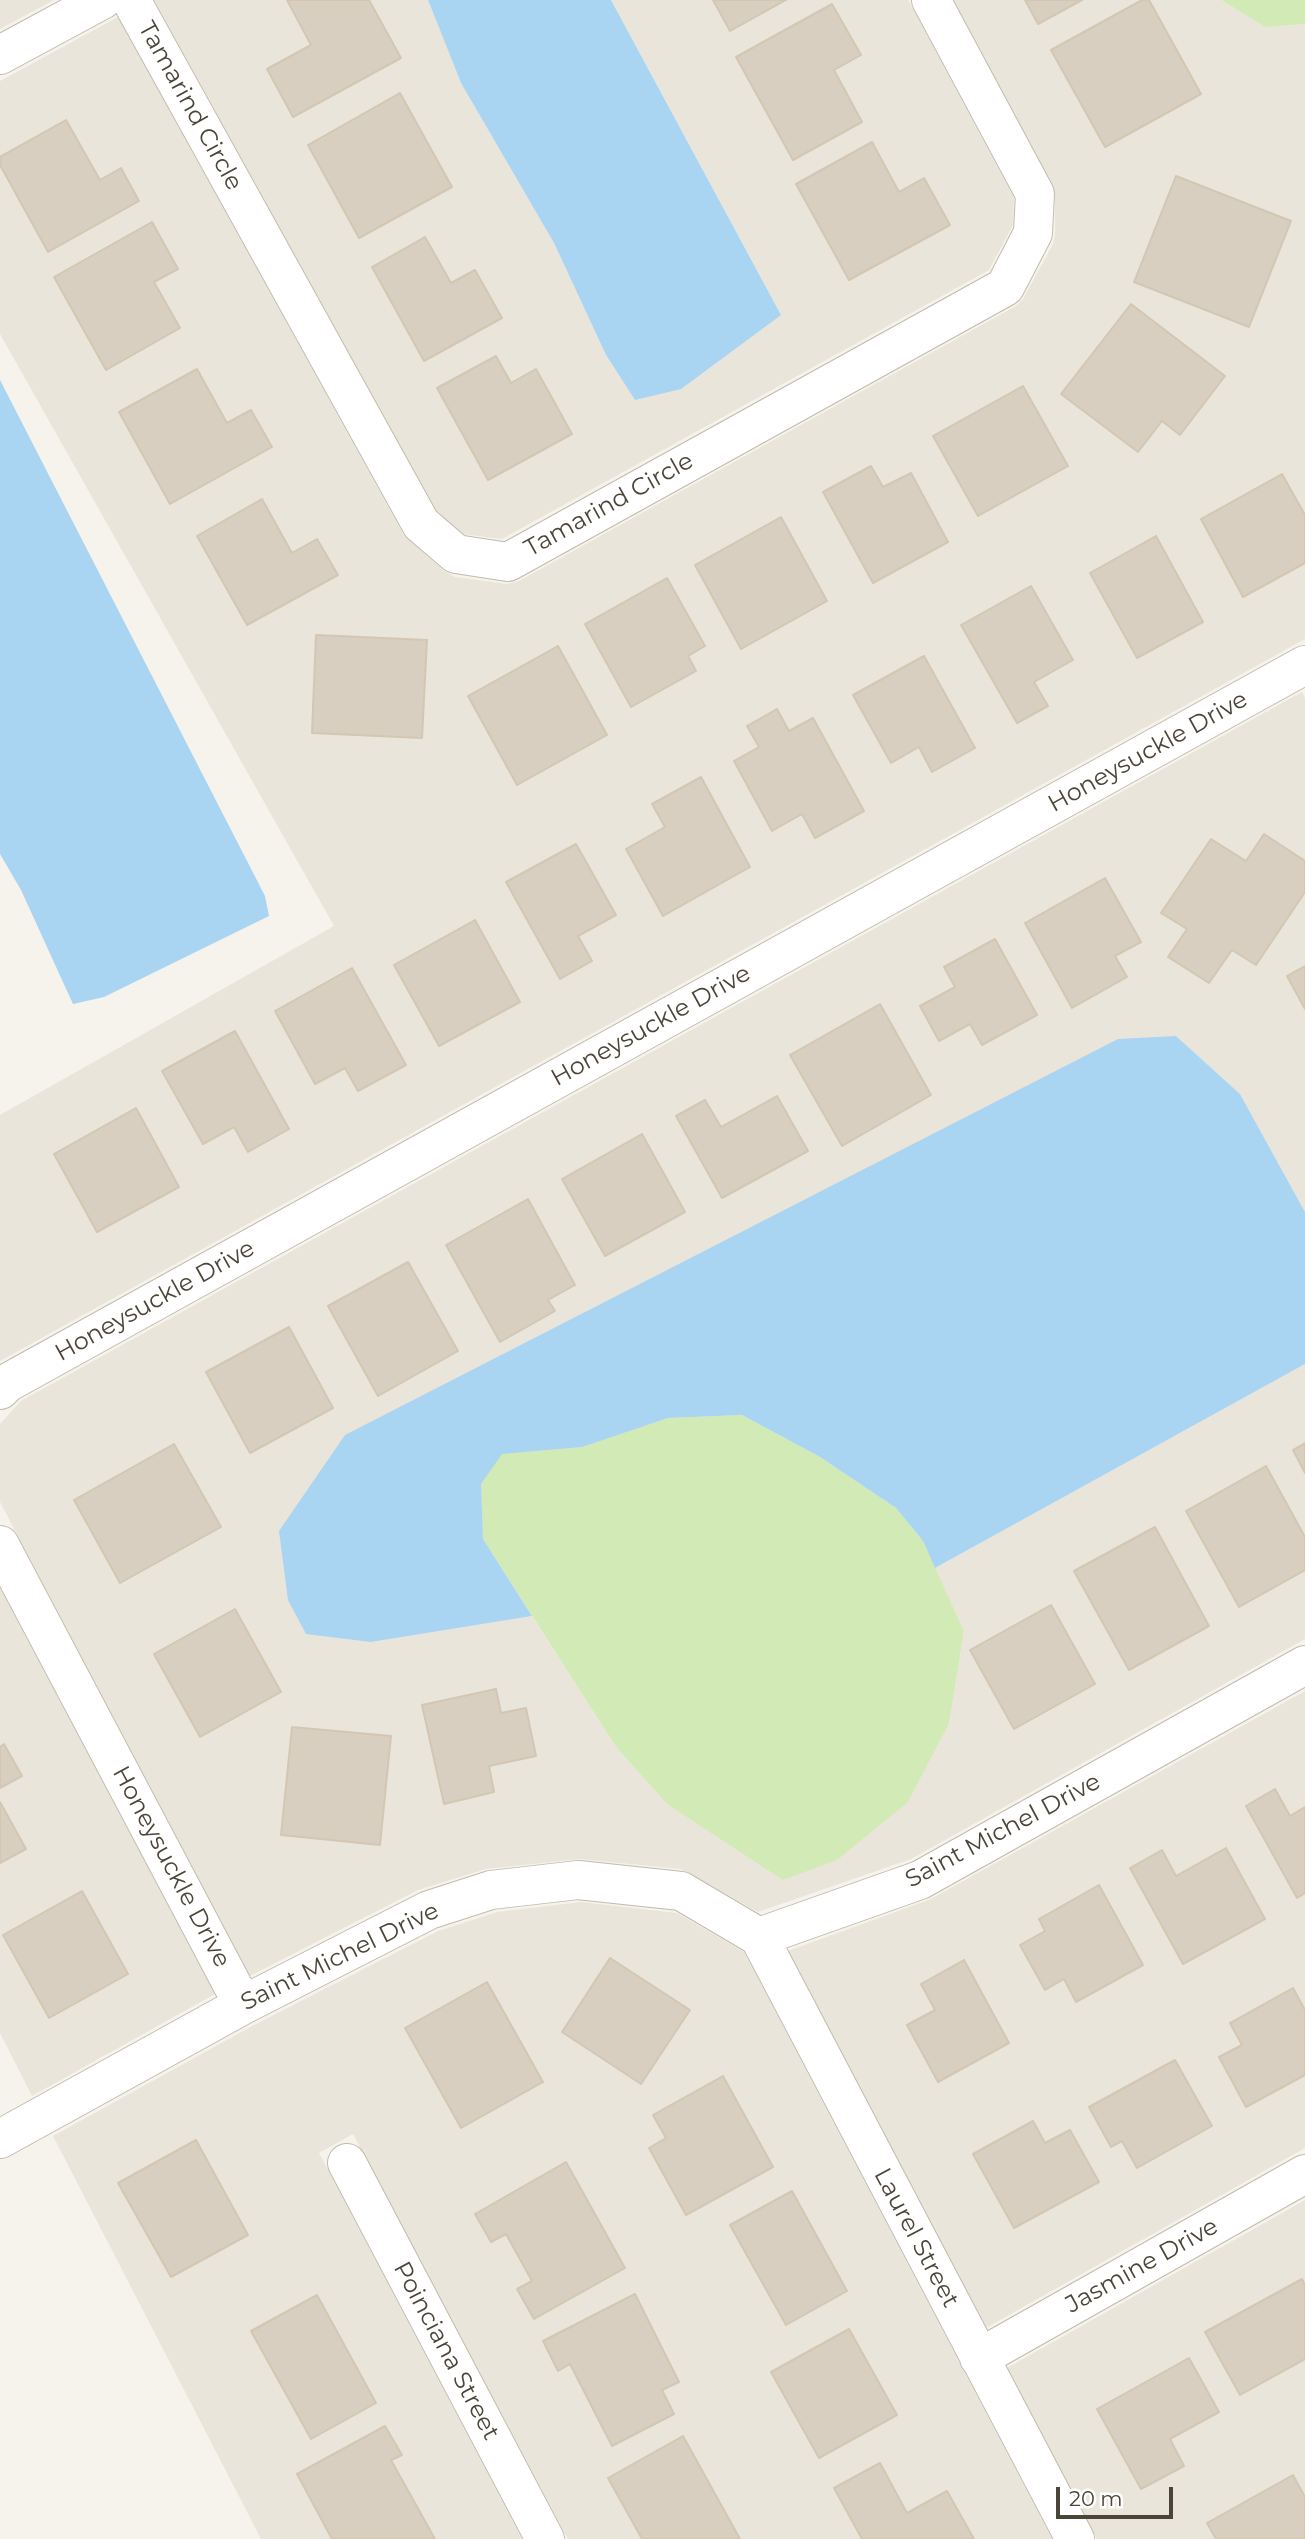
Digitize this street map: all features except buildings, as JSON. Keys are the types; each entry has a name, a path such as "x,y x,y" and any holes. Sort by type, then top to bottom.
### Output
{"street":[{"path":"0,55 102,0"},
{"name":"Tamarind Circle","path":"131,0 421,524 456,554 508,562 1005,287 1033,233 1035,194 931,0"},
{"name":"Honeysuckle Drive","path":"0,1390 31,1369 1305,665"},
{"name":"Honeysuckle Drive","path":"0,1545 243,2005"},
{"name":"Saint Michel Drive","path":"0,2140 243,2005 429,1910 491,1891 578,1880 681,1891 759,1937 920,1880 1305,1665"},
{"name":"Laurel Street","path":"759,1937 1075,2539"},
{"name":"Poinciana Street","path":"347,2163 545,2539"},
{"name":"Jasmine Drive","path":"979,2358 1305,2174"}],"shaded area":[{"path":"0,0 54,0 0,29"},
{"path":"154,0 428,0 461,83 554,243 606,355 635,400 781,315 611,0 908,0 1014,198 1013,225 989,270 502,539 462,534 436,511"},
{"path":"953,0 1221,0 1265,27 1305,24 1305,639 0,1361 0,1115 334,926 0,334 0,81 118,17 403,534 444,571 455,577 507,584 519,581 1016,306 1023,299 1055,236 1055,198 1052,185"},
{"path":"1302,692 1305,698 1305,1212 1240,1094 1176,1036 371,1642 532,1616 616,1747 667,1804 722,1839 908,1802 949,1724 964,1631 935,1568 1305,1364 1305,1639 911,1859 758,1912 681,1869 579,1859 486,1869 418,1890 250,1976 0,1502 0,1424 21,1401"},
{"path":"0,1587 215,1994 32,2096 0,2033"},
{"path":"1305,1691 1305,2148 986,2328 788,1951 931,1899"},
{"path":"581,1902 677,1913 744,1952 1052,2539 568,2539 353,2134 319,2153 522,2539 261,2539 53,2136 254,2025 438,1931 497,1912"},
{"path":"1305,2200 1305,2539 1097,2539 1007,2368"}],"green space":[{"path":"1221,0 1305,0 1305,24 1265,27"},
{"path":"742,1415 820,1457 896,1508 923,1541 964,1631 949,1724 908,1802 837,1860 783,1880 667,1804 616,1747 483,1539 481,1484 501,1454 582,1447 668,1418"}],"water":[{"path":"428,0 611,0 781,315 681,389 635,400 606,355 554,243 461,83"},
{"path":"0,380 265,896 269,916 104,997 73,1004 21,890 0,854"},
{"path":"1176,1036 1240,1094 1305,1212 1305,1364 935,1568 923,1541 896,1508 820,1457 742,1415 668,1418 582,1447 502,1454 481,1484 483,1539 532,1616 371,1642 306,1634 288,1600 279,1531 345,1435 1118,1039"}]}
